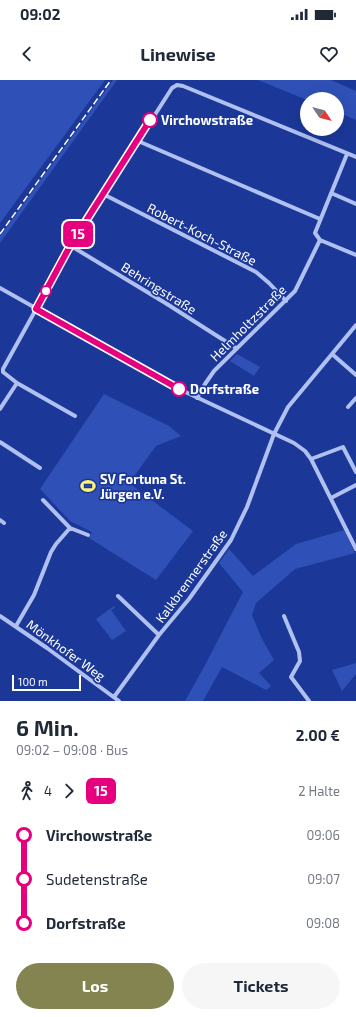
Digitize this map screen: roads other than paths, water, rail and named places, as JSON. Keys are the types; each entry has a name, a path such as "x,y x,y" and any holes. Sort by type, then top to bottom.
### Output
{"street":[{"path":"75,416 17,383 1,368 36,309 70,246 172,88 177,85 183,86 356,157"},
{"path":"138,141 320,219"},
{"path":"347,154 314,233 320,240 356,255"},
{"path":"331,193 356,204"},
{"name":"Robert-Koch-Straße","path":"103,194 256,272 286,301"},
{"name":"Helmholtzstraße","path":"197,398 214,371 295,291 320,240"},
{"name":"Behringstraße","path":"70,246 168,304 236,348"},
{"path":"0,288 197,398 294,443 305,451 311,459 356,548"},
{"name":"Kalkbrennerstraße","path":"114,697 223,553 236,531 247,507 274,434 288,407 356,324"},
{"path":"332,354 356,375"},
{"path":"0,409 17,383"},
{"path":"348,407 356,398"},
{"path":"0,442 40,468"},
{"path":"311,459 343,447 356,472"},
{"path":"331,498 356,485"},
{"path":"42,500 70,528 88,536"},
{"path":"16,626 34,595 51,552 70,528"},
{"path":"118,596 159,636"},
{"name":"Mönkhofer Weg","path":"0,616 119,701"},
{"path":"284,616 299,652 300,661 291,677 309,701"}],"railway":[{"path":"0,234 111,80"}],"place":[{"name":"Virchowstraße","path":"150,120"},
{"name":"Dorfstraße","path":"179,389"},
{"name":"SV Fortuna St. Jürgen e.V.","path":"88,486"}]}
